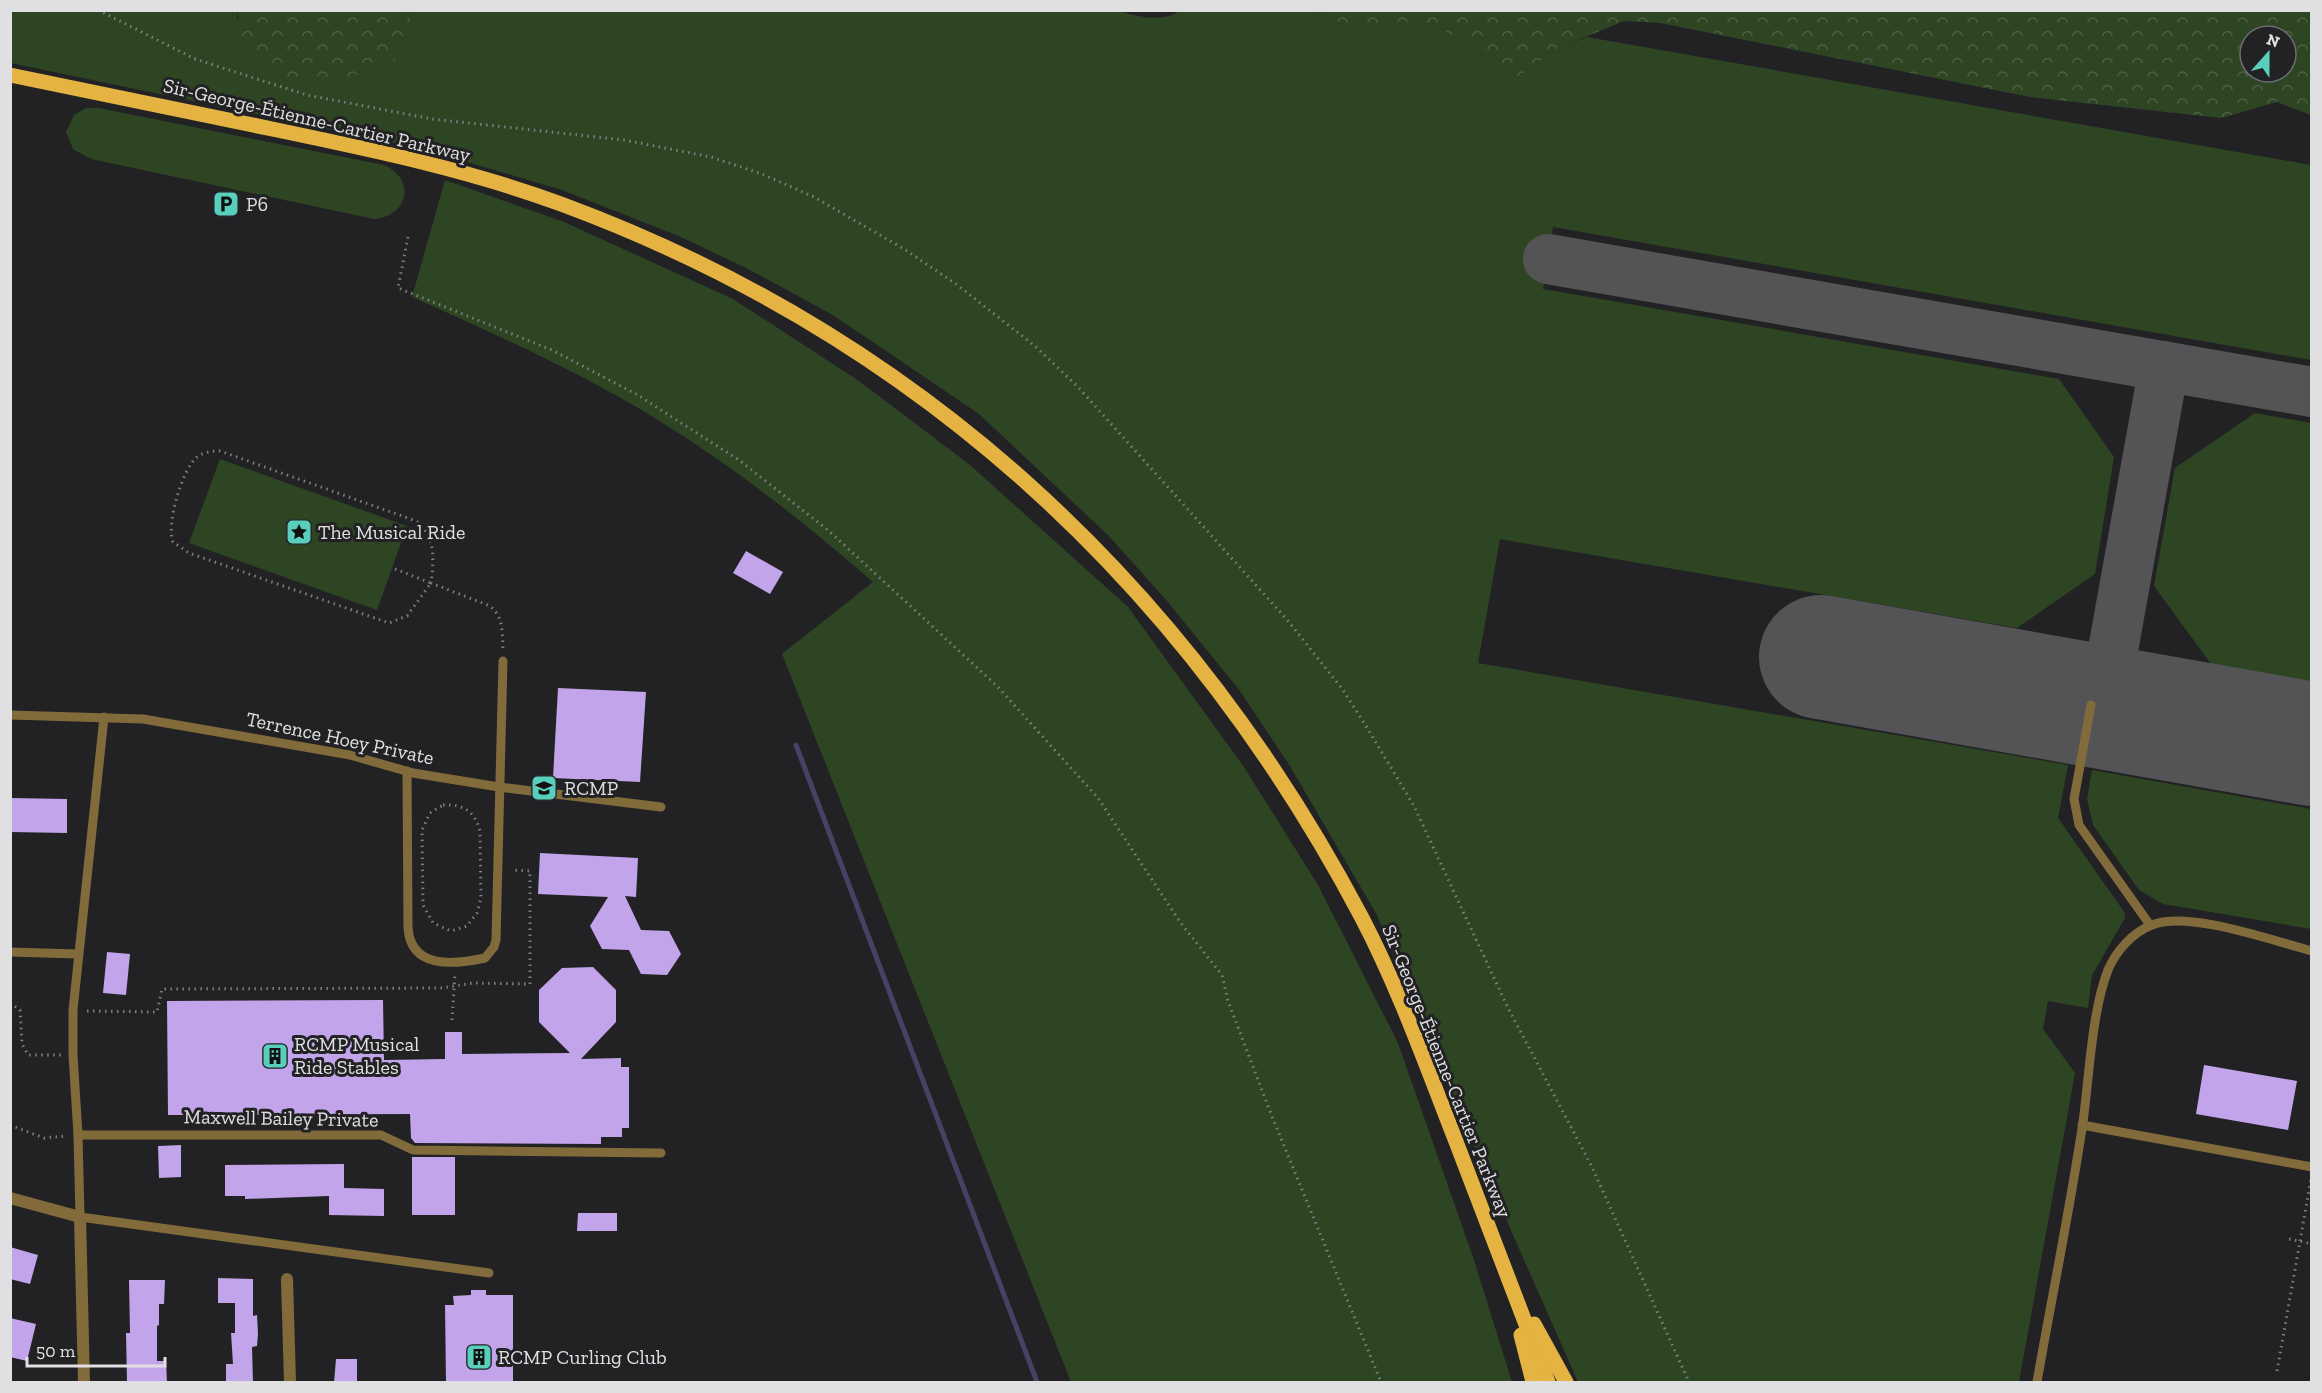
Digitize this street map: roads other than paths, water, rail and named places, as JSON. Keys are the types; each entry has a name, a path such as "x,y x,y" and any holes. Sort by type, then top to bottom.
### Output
{"main road":[{"name":"Sir-George-Étienne-Cartier Parkway","path":"10,75 422,160 558,202 676,250 785,306 894,376 1031,485 1124,576 1182,642 1276,772 1352,901 1384,964 1431,1077 1548,1383"},
{"path":"1503,1266 1533,1383"},
{"path":"1503,1266 1566,1383"}],"street":[{"path":"10,1198 80,1216 84,1383"},
{"path":"287,1279 290,1383"}],"lane":[{"path":"407,771 410,944 424,959 485,958 494,947 504,661"},
{"path":"2091,705 2074,798 2079,825 2150,925"},
{"name":"Terrence Hoey Private","path":"10,715 143,719 350,755 407,771 499,787 661,807"},
{"path":"104,717 77,954 73,1010 80,1216 489,1273"},
{"path":"2037,1383 2082,1125 2099,1010 2108,970 2121,949 2150,925 2175,921 2202,923 2312,951"},
{"path":"10,952 77,954"},
{"path":"2082,1125 2312,1167"},
{"name":"Maxwell Bailey Private","path":"78,1135 381,1135 413,1150 661,1153"}],"waterway":[{"path":"796,745 1037,1382"}],"place":[{"name":"P6","path":"226,204"},
{"name":"The Musical Ride","path":"299,532"},
{"name":"RCMP","path":"544,788"},
{"name":"RCMP Musical Ride Stables","path":"275,1056"},
{"name":"RCMP Curling Club","path":"479,1357"}]}
